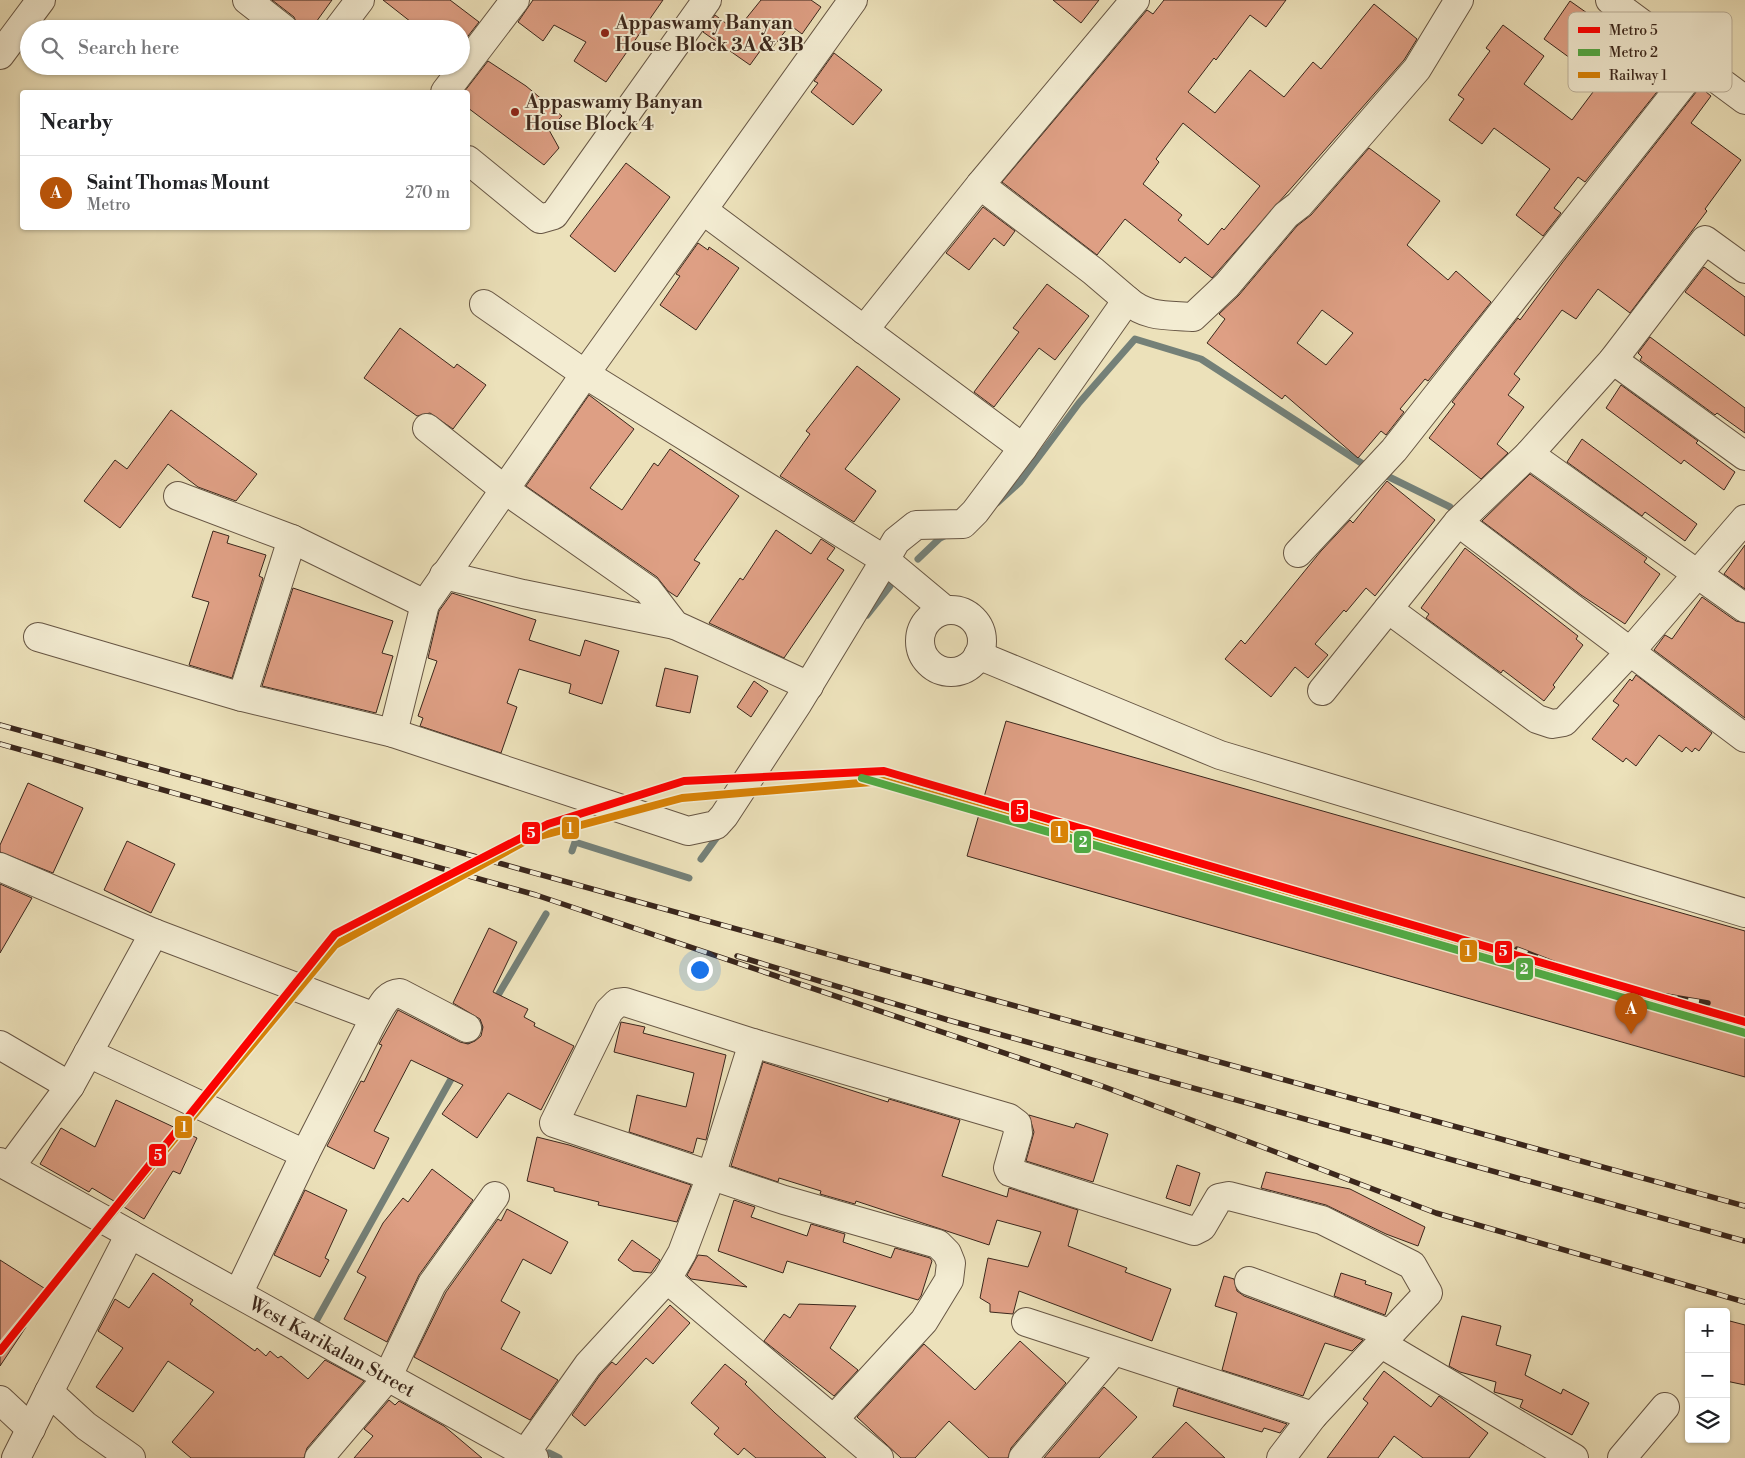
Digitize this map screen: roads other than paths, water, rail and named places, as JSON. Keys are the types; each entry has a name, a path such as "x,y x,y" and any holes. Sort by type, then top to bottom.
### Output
{"street":[{"path":"26,20 41,0"},
{"path":"247,0 273,20"},
{"path":"345,20 360,0"},
{"path":"470,59 515,0"},
{"path":"470,162 540,218 554,215 707,0"},
{"path":"393,733 425,604 585,374 704,211 853,0"},
{"path":"864,330 980,185 1135,0"},
{"path":"980,185 1093,271 1136,308 1156,316 1193,317 1227,285 1286,215 1299,205 1417,70 1459,0"},
{"path":"1610,0 1626,12"},
{"path":"0,55 20,28"},
{"path":"447,90 458,75"},
{"path":"1732,91 1745,100"},
{"path":"1298,554 1394,450 1677,92"},
{"path":"704,211 1023,448"},
{"path":"1322,690 1458,522 1529,454 1613,360 1705,240 1745,269"},
{"path":"38,637 242,697 393,733 688,831 704,829 716,825 724,816 809,686 896,541 916,525 964,524 1023,448 1127,300"},
{"path":"484,304 585,374 885,560 946,610 964,613 978,627 981,646 973,663 956,671 946,672 929,663 920,646 920,636 929,619 946,610"},
{"path":"1613,360 1745,456"},
{"path":"427,428 504,489 648,590 675,625"},
{"path":"1529,454 1745,608"},
{"path":"178,496 292,539 425,604"},
{"path":"1388,609 1537,719 1552,724 1564,722 1629,653 1745,519"},
{"path":"1458,522 1629,653 1745,738"},
{"path":"242,697 292,539"},
{"path":"444,575 523,594 675,625 809,686"},
{"path":"978,655 1220,755 1745,913"},
{"path":"0,867 154,933 375,1018"},
{"path":"5,1164 70,1086 154,933"},
{"path":"239,1292 305,1154 386,999 392,993 400,993 468,1028"},
{"path":"834,1419 924,1321 949,1280 951,1263 946,1252 938,1244 711,1176 554,1123 609,1011 617,1003 625,1002 753,1043 1009,1118 1017,1124 1018,1133 1008,1168 1010,1172 1194,1231 1202,1227 1219,1198 1230,1196 1322,1220 1412,1265 1428,1293 1313,1416 1280,1458"},
{"path":"527,1456 588,1365 667,1279 682,1253 711,1176 753,1043"},
{"path":"0,1045 70,1086"},
{"path":"88,1053 305,1154"},
{"name":"West Karikalan Street","path":"5,1164 239,1292 527,1456"},
{"path":"319,1458 387,1378 432,1284 495,1196"},
{"path":"16,1458 130,1234"},
{"path":"667,1279 879,1458"},
{"path":"1249,1281 1384,1338 1574,1458"},
{"path":"1026,1322 1313,1416"},
{"path":"1024,1458 1113,1352"},
{"path":"49,1392 86,1426 131,1458"},
{"path":"0,1400 31,1429"},
{"path":"1622,1458 1665,1407"}],"waterway":[{"path":"997,503 1020,482 1079,403 1135,339 1201,359 1369,468"},
{"path":"1381,473 1450,507"},
{"path":"918,559 940,538 946,535"},
{"path":"867,615 890,586"},
{"path":"701,859 720,833"},
{"path":"572,851 575,842 689,878"},
{"path":"494,1002 546,914"},
{"path":"467,1050 486,1016"},
{"path":"321,1327 315,1323 455,1072"},
{"path":"549,1453 559,1458"}],"railway":[{"path":"0,725 1745,1206"},
{"path":"0,744 536,895 1102,1086 1436,1213 1745,1302"},
{"path":"1517,949 1589,977"},
{"path":"737,956 948,1020 1745,1241"},
{"path":"1494,961 1595,984 1708,1003"},
{"path":"1636,995 1710,1023"}],"metro line":[{"name":"5","path":"0,1351 335,934 548,824 684,781 884,771 1745,1022"},
{"name":"2","path":"862,778 1745,1033"}],"rail line":[{"name":"1","path":"0,1349 335,945 529,839 682,798 884,781 1745,1031"}],"place":[{"name":"Appaswamy Banyan House Block 3A & 3B","path":"605,33"},
{"name":"Appaswamy Banyan House Block 4","path":"515,112"},
{"name":"Saint Thomas Mount","path":"1631,1034"}]}
